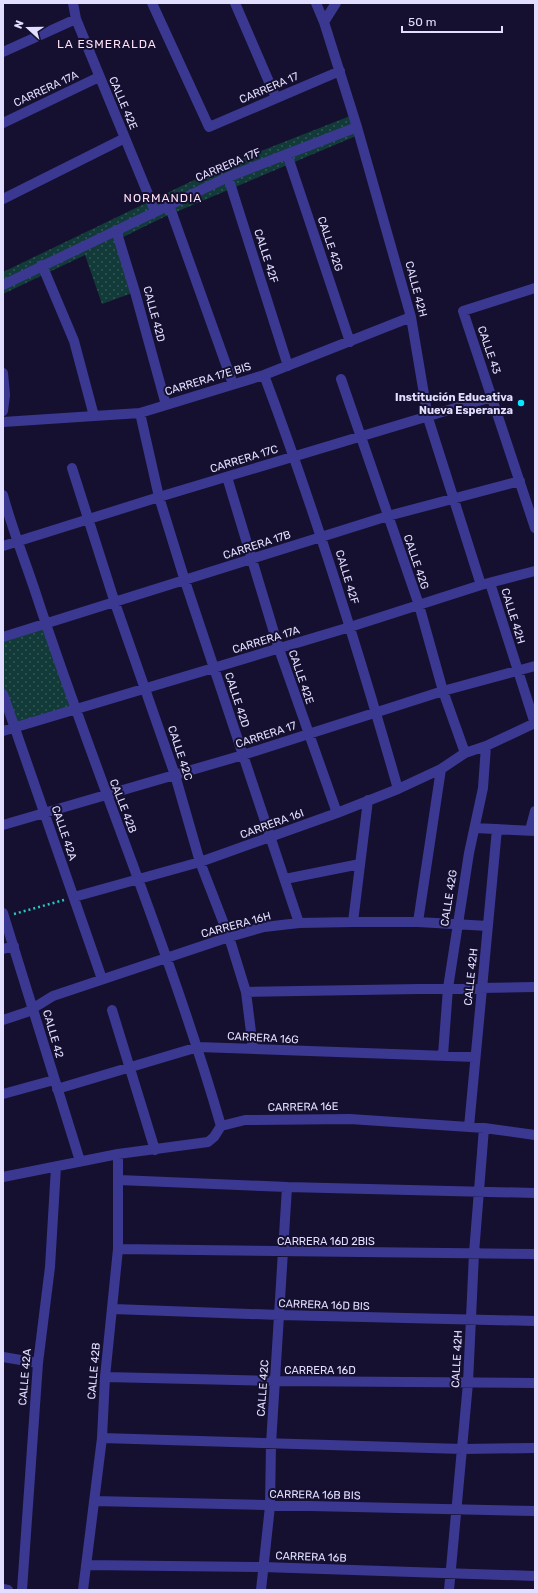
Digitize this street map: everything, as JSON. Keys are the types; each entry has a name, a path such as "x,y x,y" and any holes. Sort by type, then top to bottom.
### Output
{"street":[{"name":"CALLE 42E","path":"73,3 76,19 154,211"},
{"name":"CARRERA 17","path":"152,3 209,126 340,71"},
{"path":"235,3 276,98"},
{"name":"CALLE 42H","path":"316,3 324,22 357,127 411,317 428,418 453,498 486,584 535,723"},
{"path":"324,22 336,3"},
{"path":"3,52 76,19"},
{"name":"CARRERA 17A","path":"3,123 99,77"},
{"name":"CARRERA 17F","path":"3,285 154,211 228,177 357,127"},
{"path":"3,199 125,138"},
{"name":"CALLE 42G","path":"287,154 350,342"},
{"name":"CALLE 42F","path":"228,177 288,366"},
{"path":"169,204 233,384"},
{"name":"CALLE 42D","path":"116,230 135,292 166,405"},
{"path":"42,265 74,341 94,416"},
{"name":"CALLE 43","path":"535,288 463,311 535,528"},
{"name":"CARRERA 17E BIS","path":"3,422 140,412 288,366 411,317"},
{"path":"3,373 5,395 3,411"},
{"name":"CALLE 42F","path":"264,374 295,457 322,537 398,789"},
{"name":"CALLE 42G","path":"341,379 419,605 443,692 465,753"},
{"name":"CARRERA 17C","path":"3,546 360,436 428,418 492,397"},
{"name":"CALLE 42D","path":"140,412 159,497 185,581 270,838 286,879 299,923"},
{"name":"CALLE 42C","path":"72,468 115,603 175,775 200,862 229,937 246,992 252,1048"},
{"name":"CALLE 42E","path":"227,477 279,649 337,814"},
{"name":"CARRERA 17B","path":"3,637 46,625 388,516 520,481"},
{"name":"CALLE 42B","path":"3,495 74,709 167,957 198,1047 221,1126"},
{"name":"CARRERA 17A","path":"3,731 279,649 486,584 535,571"},
{"name":"CARRERA 17","path":"3,825 243,755 443,692 535,666"},
{"name":"CALLE 42A","path":"3,694 102,979"},
{"name":"CARRERA 16I","path":"74,897 200,862 337,814 442,769 465,753 486,746 535,723"},
{"name":"CALLE 42G","path":"443,1055 448,988 457,924 474,828 483,788 486,746"},
{"path":"418,922 442,769"},
{"path":"353,922 368,800"},
{"path":"474,828 533,831 535,811"},
{"name":"CALLE 42H","path":"468,1127 497,829"},
{"path":"286,879 360,864"},
{"name":"CALLE 42","path":"4,915 80,1161"},
{"name":"CARRERA 16H","path":"3,1020 33,1009 53,996 229,937 264,928 299,923 353,922 418,922 488,926"},
{"path":"3,949 14,946"},
{"path":"246,992 535,987"},
{"path":"112,1010 155,1150"},
{"name":"CARRERA 16G","path":"3,1094 56,1085 198,1047 252,1048 303,1052 475,1057"},
{"name":"CARRERA 16E","path":"221,1126 245,1120 350,1119 484,1128 535,1135"},
{"path":"3,1177 118,1154 208,1142 214,1137 221,1126"},
{"name":"CALLE 42H","path":"449,1590 468,1382 474,1253 484,1128"},
{"name":"CALLE 42B","path":"83,1590 102,1438 105,1377 118,1249 118,1154"},
{"name":"CALLE 42A","path":"22,1590 38,1363 50,1267 56,1167"},
{"path":"119,1180 287,1187 535,1193"},
{"name":"CALLE 42C","path":"261,1590 270,1506 271,1444 287,1187"},
{"name":"CARRERA 16D 2BIS","path":"118,1249 284,1253 535,1254"},
{"name":"CARRERA 16D BIS","path":"113,1309 280,1316 535,1321"},
{"path":"3,1357 38,1363"},
{"name":"CARRERA 16D","path":"105,1377 275,1382 535,1383"},
{"path":"102,1438 462,1449 535,1448"},
{"name":"CARRERA 16B BIS","path":"94,1502 535,1511"},
{"name":"CARRERA 16B","path":"86,1565 263,1567 535,1576"},
{"path":"3,1589 8,1590"}],"path":[{"path":"4,915 74,897"}],"green space":[{"path":"350,116 356,136 164,217 119,239 135,292 102,304 85,255 3,294 3,272 223,166"},
{"path":"46,625 75,709 14,727 3,694 3,637"}],"place":[{"name":"Institución Educativa Nueva Esperanza","path":"521,403"}],"district":[{"name":"LA ESMERALDA","path":"107,44"},
{"name":"NORMANDIA","path":"163,198"}]}
